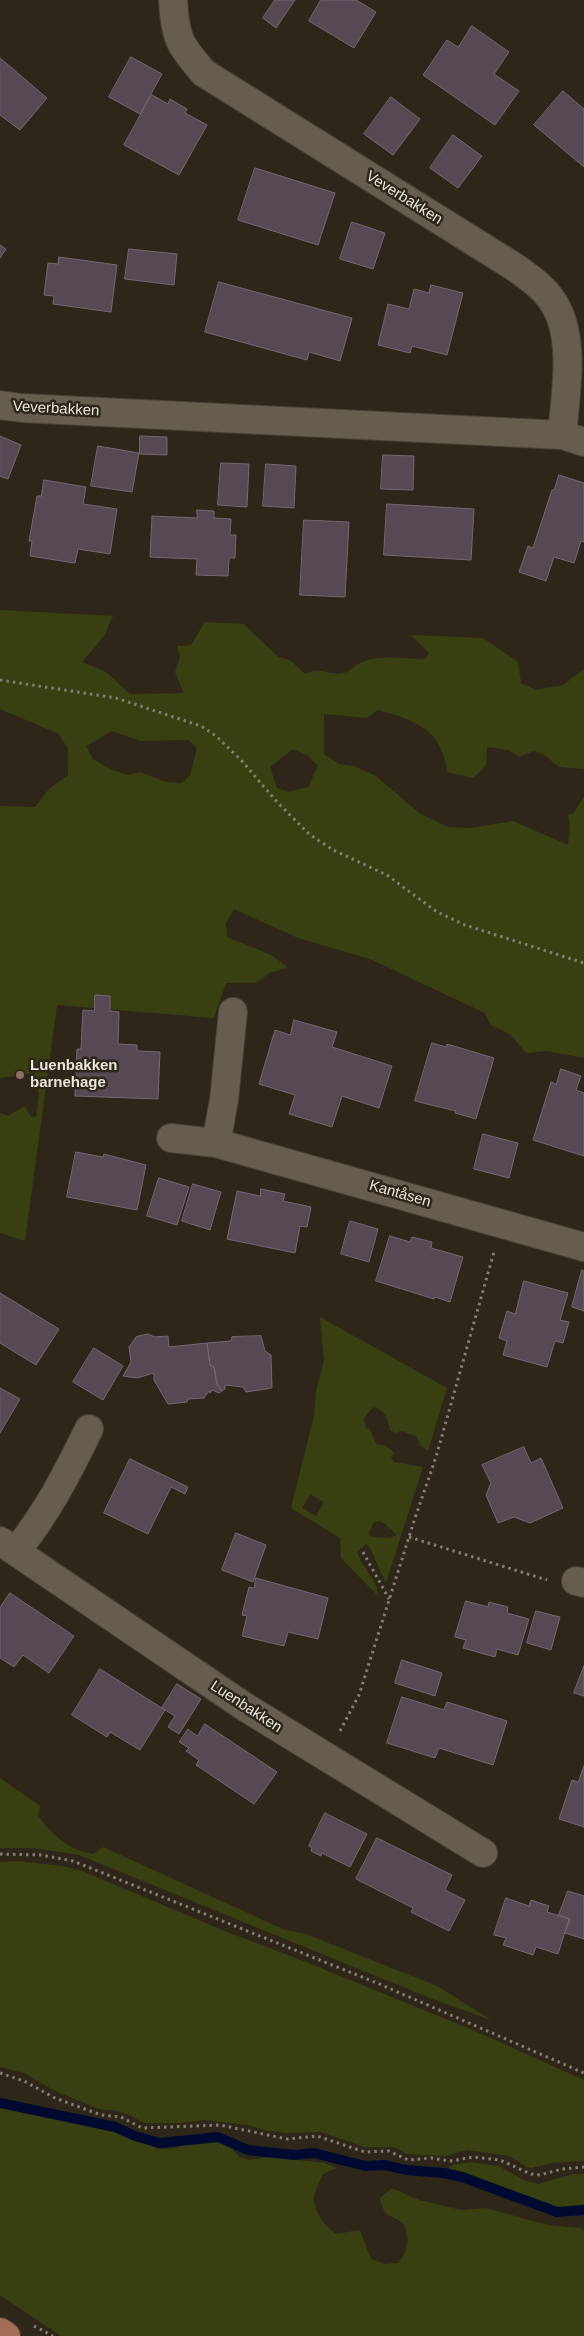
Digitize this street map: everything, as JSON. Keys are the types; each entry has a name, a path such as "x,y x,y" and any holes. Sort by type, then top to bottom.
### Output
{"main road":[{"path":"0,2332 6,2336"}],"street":[{"name":"Veverbakken","path":"0,405 22,408 573,439 564,330 558,308 546,293 535,281 513,266 204,73 183,50 174,27 173,0"},
{"path":"216,1143 224,1100 234,1012"},
{"name":"Kantåsen","path":"171,1138 216,1143 584,1247"},
{"name":"Luenbakken","path":"89,1429 34,1529 8,1546 245,1707 483,1853"}],"path":[{"path":"0,680 116,698 201,726 216,736 241,760 277,802 309,834 333,850 387,875 437,912 465,925 584,963"},
{"path":"323,1756 350,1714 359,1695 436,1457 486,1274 505,1224"},
{"path":"409,1536 562,1584 580,1582"},
{"path":"363,1552 390,1599"},
{"path":"0,1854 41,1855 73,1861 377,1983 584,2073"},
{"path":"0,2074 24,2081 55,2098 101,2115 121,2117 142,2128 220,2125 287,2139 317,2136 365,2152 389,2151 408,2160 431,2158 450,2161 473,2157 500,2160 531,2174 552,2172 562,2168 584,2167"},
{"path":"34,2326 53,2336"}],"green space":[{"path":"0,610 113,616 104,636 82,662 106,672 130,694 184,693 175,672 180,658 177,646 191,645 205,622 244,624 277,656 291,661 305,674 317,671 342,673 349,671 360,663 376,659 425,659 429,653 411,635 483,638 518,662 521,683 536,690 563,685 584,669 584,769 559,767 543,754 533,751 520,757 508,750 487,747 486,766 473,778 447,772 444,757 433,736 415,723 378,710 367,718 324,714 324,754 339,764 354,766 376,776 419,813 448,827 471,828 513,821 568,845 570,829 568,814 573,814 584,797 584,1058 547,1051 526,1053 511,1035 491,1025 485,1013 370,959 298,938 234,909 226,923 227,937 271,955 288,967 270,973 256,983 226,983 214,1018 57,1005 25,1241 0,1233 0,1113 8,1116 24,1106 31,1117 36,1117 39,1094 38,1088 29,1074 0,1078 0,806 35,807 49,789 68,775 68,749 59,734 0,709","holes":["112,731 141,741 189,740 197,748 190,775 182,783 166,782 140,772 128,775 110,769 93,759 86,746","293,749 307,755 318,766 308,787 288,792 277,788 270,767"]},
{"path":"320,1317 447,1388 428,1451 421,1446 416,1436 401,1431 395,1433 390,1430 385,1416 377,1408 373,1407 364,1418 366,1429 369,1428 377,1445 384,1445 394,1452 391,1458 394,1462 423,1467 386,1583 369,1546 366,1544 357,1552 376,1585 379,1597 341,1558 340,1538 291,1508 314,1416 316,1391 324,1361","holes":["310,1494 324,1502 316,1516 302,1508","379,1521 384,1523 397,1535 390,1538 372,1537 369,1534 373,1523"]},
{"path":"0,1778 40,1806 38,1816 55,1835 76,1849 93,1854 103,1847 285,1930 303,1933 437,1986 491,2020 430,1998 79,1855 33,1848 0,1848"},
{"path":"18,1861 62,1866 82,1871 227,1932 475,2031 584,2080 584,2161 553,2163 531,2168 510,2156 467,2150 446,2156 407,2154 394,2147 365,2147 320,2132 286,2133 263,2130 248,2125 204,2120 180,2123 144,2123 129,2115 113,2110 102,2110 57,2092 24,2073 0,2067 0,1862"},
{"path":"0,2108 127,2134 157,2149 172,2149 198,2140 216,2140 229,2146 240,2157 249,2160 271,2157 325,2163 337,2168 323,2174 315,2191 315,2208 328,2227 336,2234 360,2230 371,2259 384,2264 398,2263 407,2245 407,2234 404,2224 386,2213 380,2198 392,2188 419,2200 461,2210 486,2208 548,2225 580,2228 584,2230 584,2336 61,2336 0,2295"},
{"path":"470,2162 498,2166 526,2181 538,2184 573,2174 584,2174 584,2206 562,2209 449,2169 449,2166"}],"building":[{"path":"275,0 295,0 276,28 263,18"},
{"path":"321,0 356,0 376,12 354,48 309,21"},
{"path":"472,26 509,52 494,74 519,91 495,125 423,75 447,40 458,47"},
{"path":"131,57 162,74 140,114 109,97"},
{"path":"0,58 47,98 20,130 0,115"},
{"path":"563,91 584,109 584,167 534,125"},
{"path":"152,95 168,104 170,99 187,109 185,113 207,125 179,175 124,145"},
{"path":"391,97 420,119 393,155 364,134"},
{"path":"453,135 482,156 458,188 430,168"},
{"path":"255,168 335,193 318,245 238,220"},
{"path":"352,222 385,233 373,269 340,259"},
{"path":"0,245 6,249 0,258"},
{"path":"129,249 177,254 174,285 125,279"},
{"path":"59,257 117,265 111,312 53,304 54,296 44,295 48,263 58,264"},
{"path":"219,282 352,318 340,361 309,352 307,360 205,332"},
{"path":"431,285 463,293 447,355 412,346 410,353 378,345 388,304 409,309 414,289 429,293"},
{"path":"0,436 21,445 8,479 0,476"},
{"path":"140,436 167,437 167,455 140,454"},
{"path":"98,446 139,453 132,492 91,486"},
{"path":"383,455 414,456 413,490 381,489"},
{"path":"221,463 249,464 247,507 218,505"},
{"path":"266,464 296,466 294,508 263,506"},
{"path":"559,475 584,483 584,542 581,541 574,563 554,557 546,581 519,572 528,546 533,548 552,490 554,490"},
{"path":"44,480 86,487 83,504 117,509 110,554 78,549 75,563 30,556 32,541 29,541 37,496 41,496"},
{"path":"387,504 474,509 471,560 384,555"},
{"path":"197,510 214,511 214,518 231,519 230,535 236,535 235,558 229,558 228,576 196,575 197,559 150,557 152,516 197,518"},
{"path":"304,520 349,522 345,597 300,595"},
{"path":"95,995 110,996 110,1011 119,1012 118,1044 137,1045 137,1051 160,1052 158,1099 75,1096 77,1049 81,1049 83,1010 94,1011"},
{"path":"294,1020 337,1032 332,1047 392,1066 379,1108 342,1096 332,1127 289,1114 295,1095 259,1084 275,1030 290,1035"},
{"path":"432,1043 446,1047 447,1044 494,1058 476,1119 455,1113 456,1111 415,1101"},
{"path":"561,1069 581,1076 576,1090 584,1093 584,1156 533,1140 551,1082 556,1084"},
{"path":"483,1134 518,1143 509,1178 474,1169"},
{"path":"76,1152 103,1157 104,1154 146,1165 137,1210 67,1197"},
{"path":"159,1178 189,1187 177,1225 147,1216"},
{"path":"193,1184 221,1192 210,1230 182,1221"},
{"path":"261,1189 285,1194 283,1201 311,1207 307,1227 300,1226 295,1253 227,1239 237,1191 260,1196"},
{"path":"350,1221 378,1229 369,1262 341,1254"},
{"path":"390,1236 410,1242 412,1237 432,1242 431,1248 463,1257 450,1302 376,1281"},
{"path":"582,1270 584,1271 584,1311 572,1307"},
{"path":"524,1281 568,1293 560,1320 569,1322 563,1343 555,1341 547,1367 503,1355 507,1341 499,1338 507,1311 515,1314"},
{"path":"0,1293 59,1329 36,1365 0,1343"},
{"path":"149,1334 154,1337 168,1336 169,1347 207,1343 210,1365 214,1367 217,1384 222,1391 219,1393 212,1390 204,1398 188,1399 187,1402 168,1404 154,1380 154,1373 137,1378 123,1376 131,1362 129,1347 136,1337"},
{"path":"261,1336 265,1351 271,1355 272,1388 246,1392 243,1387 225,1385 225,1389 222,1391 217,1384 214,1367 210,1365 207,1343 231,1341 232,1337"},
{"path":"94,1348 123,1366 103,1400 73,1382"},
{"path":"0,1388 20,1399 0,1433"},
{"path":"524,1447 531,1463 541,1458 563,1508 530,1523 514,1517 498,1523 486,1495 491,1483 482,1465"},
{"path":"130,1459 188,1487 185,1494 171,1487 148,1534 104,1513"},
{"path":"236,1533 266,1545 253,1582 222,1570"},
{"path":"256,1578 328,1598 318,1639 288,1632 284,1646 242,1636 247,1616 242,1615 249,1587 254,1588"},
{"path":"10,1593 74,1636 49,1673 23,1655 14,1667 0,1658 0,1608"},
{"path":"466,1601 488,1607 489,1602 508,1607 507,1613 529,1619 518,1655 497,1649 495,1657 463,1648 466,1640 455,1637"},
{"path":"536,1611 560,1617 551,1650 527,1643"},
{"path":"402,1660 442,1673 435,1696 395,1683"},
{"path":"584,1666 584,1696 574,1693"},
{"path":"100,1669 165,1710 140,1750 110,1732 107,1737 72,1715"},
{"path":"177,1684 201,1699 179,1734 168,1727 175,1716 162,1708"},
{"path":"402,1697 444,1710 447,1702 507,1721 493,1765 439,1748 435,1758 387,1743"},
{"path":"205,1724 277,1772 254,1804 196,1765 199,1760 186,1751 189,1748 179,1742 188,1729 197,1736"},
{"path":"584,1766 584,1827 559,1819 572,1780 578,1782"},
{"path":"325,1813 367,1834 350,1867 322,1853 321,1856 311,1851 312,1848 309,1846"},
{"path":"377,1838 452,1875 445,1890 465,1900 449,1931 411,1912 413,1908 356,1879"},
{"path":"568,1891 584,1896 584,1939 565,1933 570,1919 559,1915"},
{"path":"506,1898 529,1906 531,1900 549,1906 547,1912 569,1919 558,1954 536,1947 533,1955 503,1945 506,1938 494,1935"}],"waterway":[{"path":"0,2103 115,2127 135,2136 160,2143 218,2137 248,2150 294,2155 314,2153 365,2166 385,2165 406,2170 444,2173 462,2177 557,2212 584,2210"}],"place":[{"name":"Luenbakken barnehage","path":"20,1075"}]}
